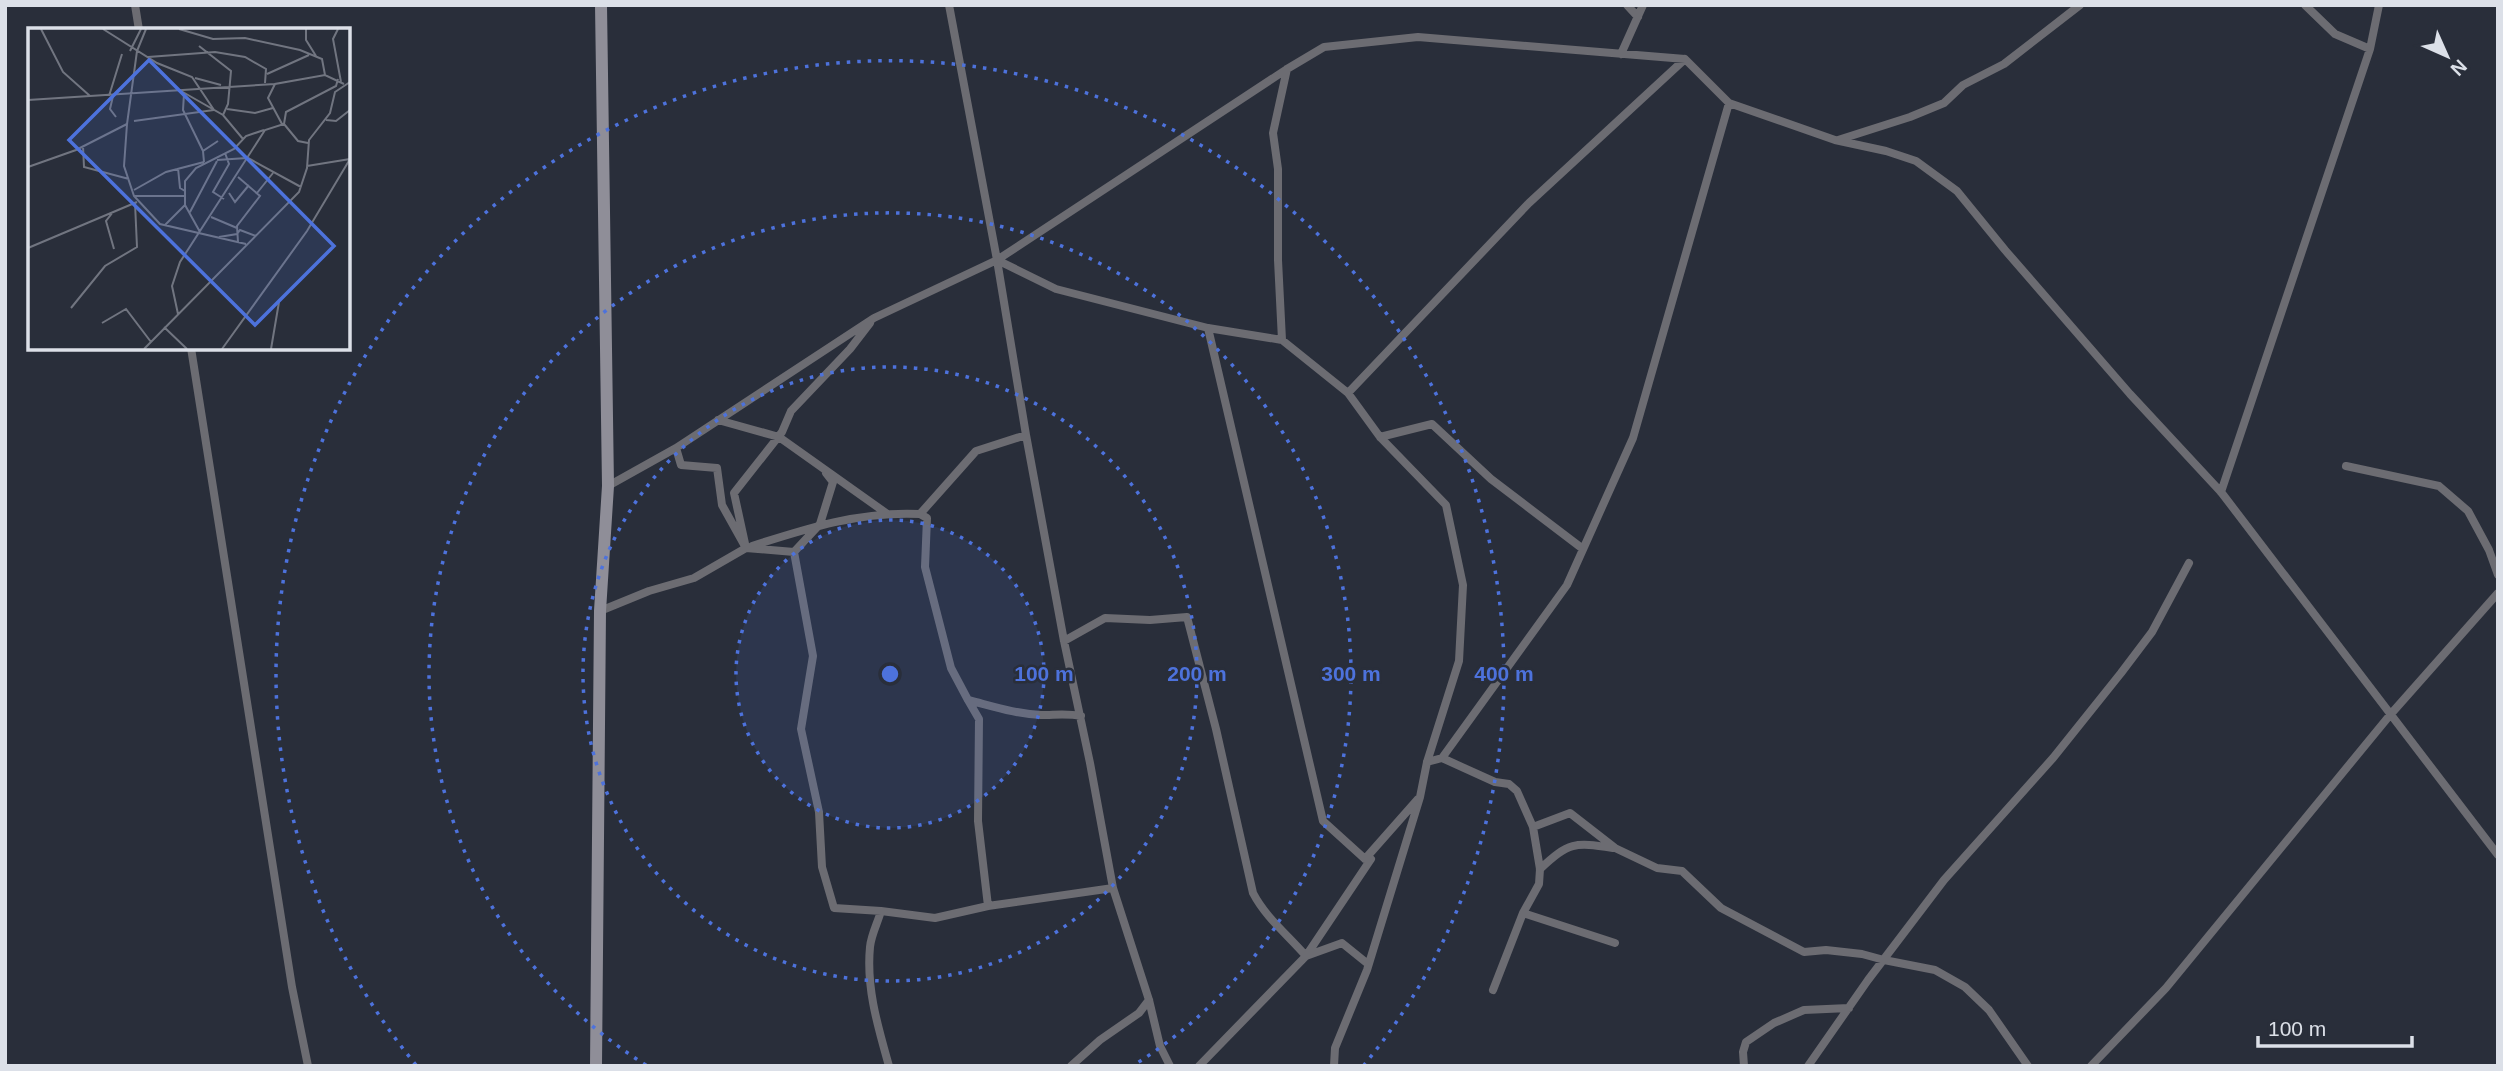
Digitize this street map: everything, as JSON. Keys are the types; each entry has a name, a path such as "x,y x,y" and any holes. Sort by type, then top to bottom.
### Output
{"street":[{"path":"135,5 139,28"},
{"path":"596,1066 600,611 608,486 601,5"},
{"path":"949,5 1064,641 1113,888 1149,1000 1160,1046 1170,1066"},
{"path":"1627,5 1639,17"},
{"path":"1621,54 1643,5"},
{"path":"1835,140 1910,117 1944,103 1963,85 2004,64 2080,5"},
{"path":"2305,5 2335,34 2370,49"},
{"path":"2221,492 2370,49 2379,5"},
{"path":"608,486 676,448 874,318 997,260 1324,47 1418,37 1685,59 1730,103 1835,140 1916,162 1957,191 2130,394 2221,492 2498,855"},
{"path":"1348,393 1529,203 1685,59"},
{"path":"1282,340 1278,260 1278,169 1273,133 1287,69"},
{"path":"1427,762 1442,758 1567,585 1633,438 1730,103"},
{"path":"997,260 1056,289 1208,328 1282,340 1348,393 1380,437 1446,505 1463,584 1459,662 1368,964 1335,1048 1334,1066"},
{"path":"746,548 734,493 779,437 792,411 850,349 874,318"},
{"path":"1199,1066 1306,956 1371,859 1365,859 1323,821 1208,328"},
{"path":"191,350 288,961 308,1066"},
{"path":"718,420 779,437 886,513"},
{"path":"1380,437 1432,424 1490,479 1583,549"},
{"path":"920,514 976,451 1026,435"},
{"path":"676,448 681,465 717,468 722,505 746,548"},
{"path":"794,552 820,524 833,482 820,465"},
{"path":"2346,466 2439,486 2468,511 2489,550 2498,575"},
{"path":"600,611 649,591 694,578 746,548 820,524 886,513 920,514 927,518 925,567 938,623 951,668 979,719 978,821 988,906"},
{"path":"746,548 794,552"},
{"path":"794,552 813,656 801,729 819,812 822,867 834,908 935,918 988,906 1113,888"},
{"path":"1808,1066 1944,880 2053,758 2121,673 2152,632 2189,563"},
{"path":"2091,1066 2166,988 2390,715 2498,593"},
{"path":"1064,641 1105,618 1150,620 1187,617 1216,729 1253,893 1262,911 1306,956"},
{"path":"968,700 1042,715 1065,713 1081,716"},
{"path":"1442,758 1495,782 1509,784 1517,791 1533,827 1540,869 1539,884 1523,913 1493,990"},
{"path":"1365,859 1420,797"},
{"path":"1533,827 1570,813 1615,848 1657,868 1682,871 1721,908 1804,952 1826,950 1862,954 1935,970 1965,987 1989,1010 2028,1066"},
{"path":"1540,869 1558,852 1569,846 1585,844 1615,848"},
{"path":"881,911 870,945 869,982 877,1027 889,1066"},
{"path":"1523,913 1615,943"},
{"path":"1306,956 1342,943 1368,964"},
{"path":"1071,1066 1100,1040 1139,1013 1149,1000"},
{"path":"1744,1066 1743,1052 1746,1042 1774,1023 1804,1010 1849,1008"}]}
